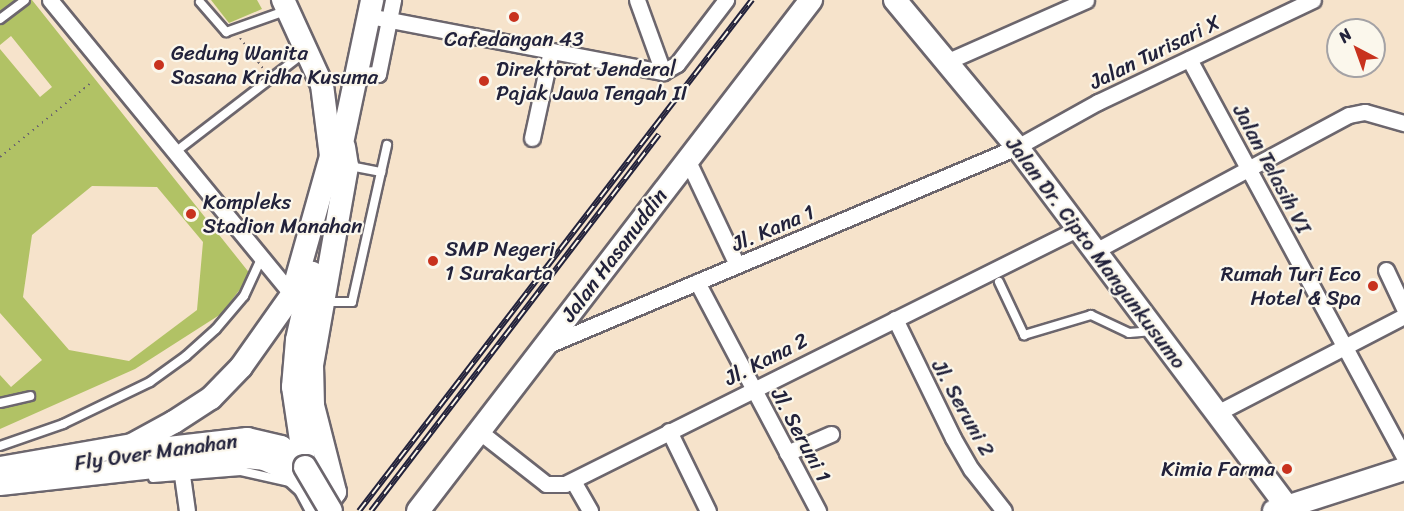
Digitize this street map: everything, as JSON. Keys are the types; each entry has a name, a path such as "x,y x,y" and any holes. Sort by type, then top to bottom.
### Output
{"main road":[{"name":"Jalan Hasanuddin","path":"418,511 811,0"},
{"name":"Jalan Dr. Cipto Mangunkusumo","path":"895,0 948,61 1079,228 1217,413 1283,509"},
{"path":"0,468 132,445 211,398 254,353 292,295 331,156 322,85 285,5"},
{"name":"Fly Over Manahan","path":"305,477 293,387 297,340 357,75 376,12"},
{"path":"326,508 335,492 313,406 312,365 320,302 347,165 344,140"},
{"name":"Fly Over Manahan","path":"0,476 230,439 281,447 326,508"},
{"path":"0,484 181,469 246,457 264,459 305,477"},
{"path":"1283,509 1404,469"}],"street":[{"path":"50,0 292,295"},
{"path":"376,12 393,0"},
{"path":"637,0 663,72"},
{"path":"376,12 551,51 663,72 677,64 726,0"},
{"path":"948,61 1086,0"},
{"name":"Jalan Turisari X","path":"1017,147 1290,5 1313,0"},
{"path":"532,138 551,51"},
{"name":"Jalan Telasih VI","path":"1189,59 1344,346 1398,430 1404,457"},
{"path":"1095,251 1358,112 1404,123"},
{"name":"Jl. Kana 1","path":"545,346 1017,147"},
{"path":"687,159 737,266"},
{"name":"Jl. Kana 2","path":"480,432 546,484 556,487 573,481 1079,228"},
{"path":"1386,270 1404,308"},
{"name":"Jl. Seruni 1","path":"697,282 818,511"},
{"path":"1217,413 1404,316"},
{"name":"Jl. Seruni 2","path":"895,319 953,438 971,469 1004,511"},
{"path":"669,431 708,511"},
{"path":"787,453 831,434"},
{"path":"181,469 187,511"},
{"path":"573,481 590,511"}],"lane":[{"path":"0,19 25,0"},
{"path":"200,2 223,31 234,30 285,5"},
{"path":"174,153 307,51"},
{"path":"320,302 352,302 387,145"},
{"path":"347,165 381,172"},
{"path":"0,447 63,424 150,382 186,356 216,330 244,296 261,259"},
{"path":"999,282 1024,335 1091,315 1134,334 1154,331"},
{"path":"0,403 30,396"},
{"path":"181,469 248,471 305,477"},
{"path":"0,492 103,476"}],"path":[{"path":"234,30 270,78"},
{"path":"0,157 92,82"}],"green space":[{"name":"Kompleks Stadion Manahan","path":"0,0 32,0 251,275 221,314 135,369 0,429 0,375 11,387 42,360 0,313 0,49 40,97 52,87 11,36 0,45","holes":["92,186 157,187 203,242 197,310 129,361 69,350 23,297 32,235"]},
{"path":"211,0 257,0 262,9 229,23"}],"railway":[{"path":"359,511 752,0"},
{"path":"371,511 659,134"}],"place":[{"name":"Cafedangan 43","path":"514,17"},
{"name":"Gedung Wanita Sasana Kridha Kusuma","path":"159,65"},
{"name":"Direktorat Jenderal Pajak Jawa Tengah II","path":"484,81"},
{"name":"Kompleks Stadion Manahan","path":"191,214"},
{"name":"SMP Negeri 1 Surakarta","path":"433,261"},
{"name":"Rumah Turi Eco Hotel & Spa","path":"1373,286"},
{"name":"Kimia Farma","path":"1287,469"}]}
